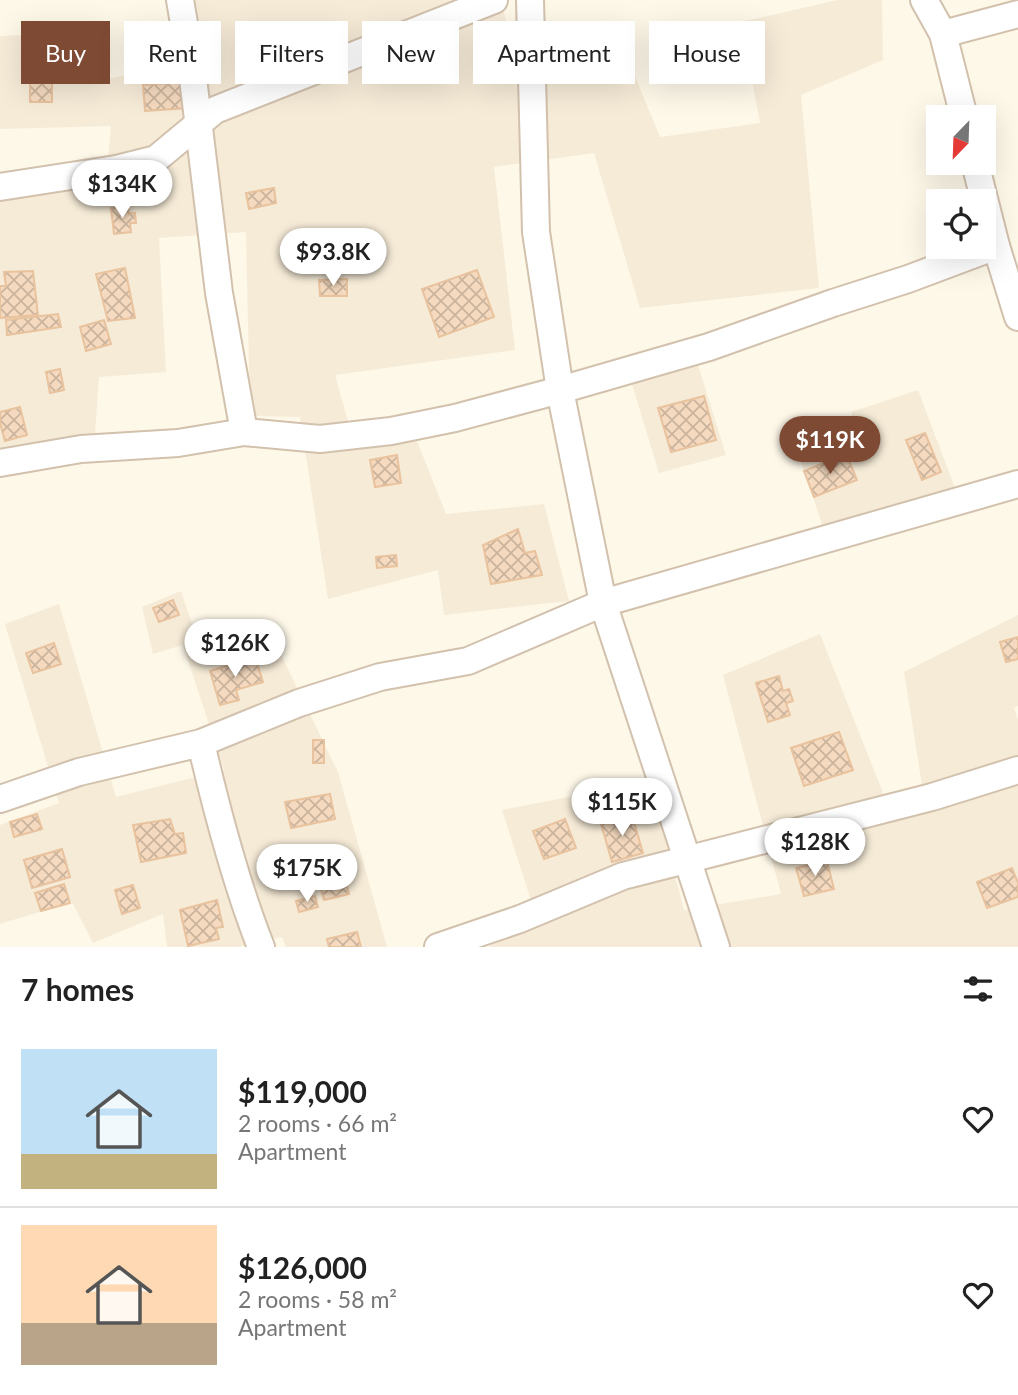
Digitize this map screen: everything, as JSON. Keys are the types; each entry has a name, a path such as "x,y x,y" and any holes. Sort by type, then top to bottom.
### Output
{"street":[{"path":"180,0 200,125 219,293 244,432"},
{"path":"0,187 116,169 156,159 215,110 494,0"},
{"path":"530,0 536,232 560,390 603,603 716,947"},
{"path":"924,0 943,34 961,105"},
{"path":"943,34 1018,14"},
{"path":"996,246 1018,317"},
{"path":"0,463 81,449 178,443 244,432 320,439 455,418 709,347 961,259"},
{"path":"0,799 79,772 201,743 299,703 380,677 468,661 603,603 1018,484"},
{"path":"201,743 217,813 248,915 261,947"},
{"path":"438,947 520,919 623,876 932,797 1018,771"}],"shaded area":[{"path":"182,0 500,0 506,21 473,21 473,84 525,84 526,88 543,84 635,84 635,76 660,137 760,123 753,84 765,84 765,21 745,21 838,0 882,0 883,60 801,95 819,288 640,308 594,153 494,167 515,350 335,375 353,439 417,441 446,514 544,504 569,601 444,615 438,570 328,599 300,417 250,416 246,232 159,238 166,372 99,377 94,447 0,460 0,186 108,160 111,126 0,129 0,36 21,35 21,84 110,84 110,79 124,75 124,84 221,84 221,21 184,21"},
{"path":"698,365 726,455 659,473 631,381"},
{"path":"918,390 955,488 823,527 799,456 857,434 851,412"},
{"path":"181,591 201,650 267,626 338,772 387,947 286,947 282,937 238,947 167,947 163,914 93,943 72,902 0,924 0,825 59,803 5,624 59,604 116,797 224,770 183,645 153,654 142,607"},
{"path":"1018,615 1018,706 1014,708 1018,720 1018,947 490,947 487,936 535,913 502,810 650,781 684,910 781,894 723,675 820,634 893,818 926,810 904,672"}],"building":[{"path":"30,84 52,84 52,102 30,102"},
{"path":"186,84 188,108 145,111 143,85"},
{"path":"274,188 276,203 249,209 246,193"},
{"path":"128,207 129,214 135,213 136,223 130,223 131,232 114,234 111,208"},
{"path":"125,268 135,318 108,321 96,274"},
{"path":"477,270 494,317 439,337 422,289"},
{"path":"33,271 38,315 0,318 0,286 6,286 4,272"},
{"path":"347,279 347,296 320,296 319,280"},
{"path":"58,314 61,327 7,335 6,320"},
{"path":"104,320 111,344 86,351 80,327"},
{"path":"60,369 64,390 50,393 46,372"},
{"path":"704,396 716,440 671,452 658,408"},
{"path":"20,407 27,435 5,441 0,412"},
{"path":"925,433 941,472 922,480 906,440"},
{"path":"846,454 857,480 814,497 804,471"},
{"path":"397,455 401,483 375,487 370,460"},
{"path":"518,529 525,553 535,551 542,575 491,584 483,545"},
{"path":"396,555 397,566 377,568 376,557"},
{"path":"173,600 179,615 159,622 153,608"},
{"path":"1018,637 1018,659 1006,662 1000,642"},
{"path":"54,643 61,664 33,673 26,653"},
{"path":"255,657 263,682 236,690 239,700 220,705 210,671"},
{"path":"779,676 783,691 789,689 793,701 786,703 790,715 768,722 756,683"},
{"path":"839,732 853,770 804,786 791,748"},
{"path":"313,740 324,740 324,763 313,763"},
{"path":"330,794 335,819 291,828 285,802"},
{"path":"37,814 42,829 14,837 10,822"},
{"path":"632,815 643,853 612,862 601,824"},
{"path":"170,819 175,834 183,833 186,853 141,862 133,825"},
{"path":"565,819 576,848 544,859 533,831"},
{"path":"62,849 70,877 32,888 24,860"},
{"path":"339,858 349,894 324,900 319,882 310,884 305,868"},
{"path":"827,861 834,889 804,896 796,868"},
{"path":"1012,868 1018,883 1018,897 987,908 977,882"},
{"path":"64,884 70,903 41,911 35,893"},
{"path":"133,885 140,908 122,914 115,890"},
{"path":"315,896 318,907 299,912 296,901"},
{"path":"217,900 223,927 216,928 219,939 188,946 180,910"},
{"path":"357,932 361,947 329,947 327,939"}]}
